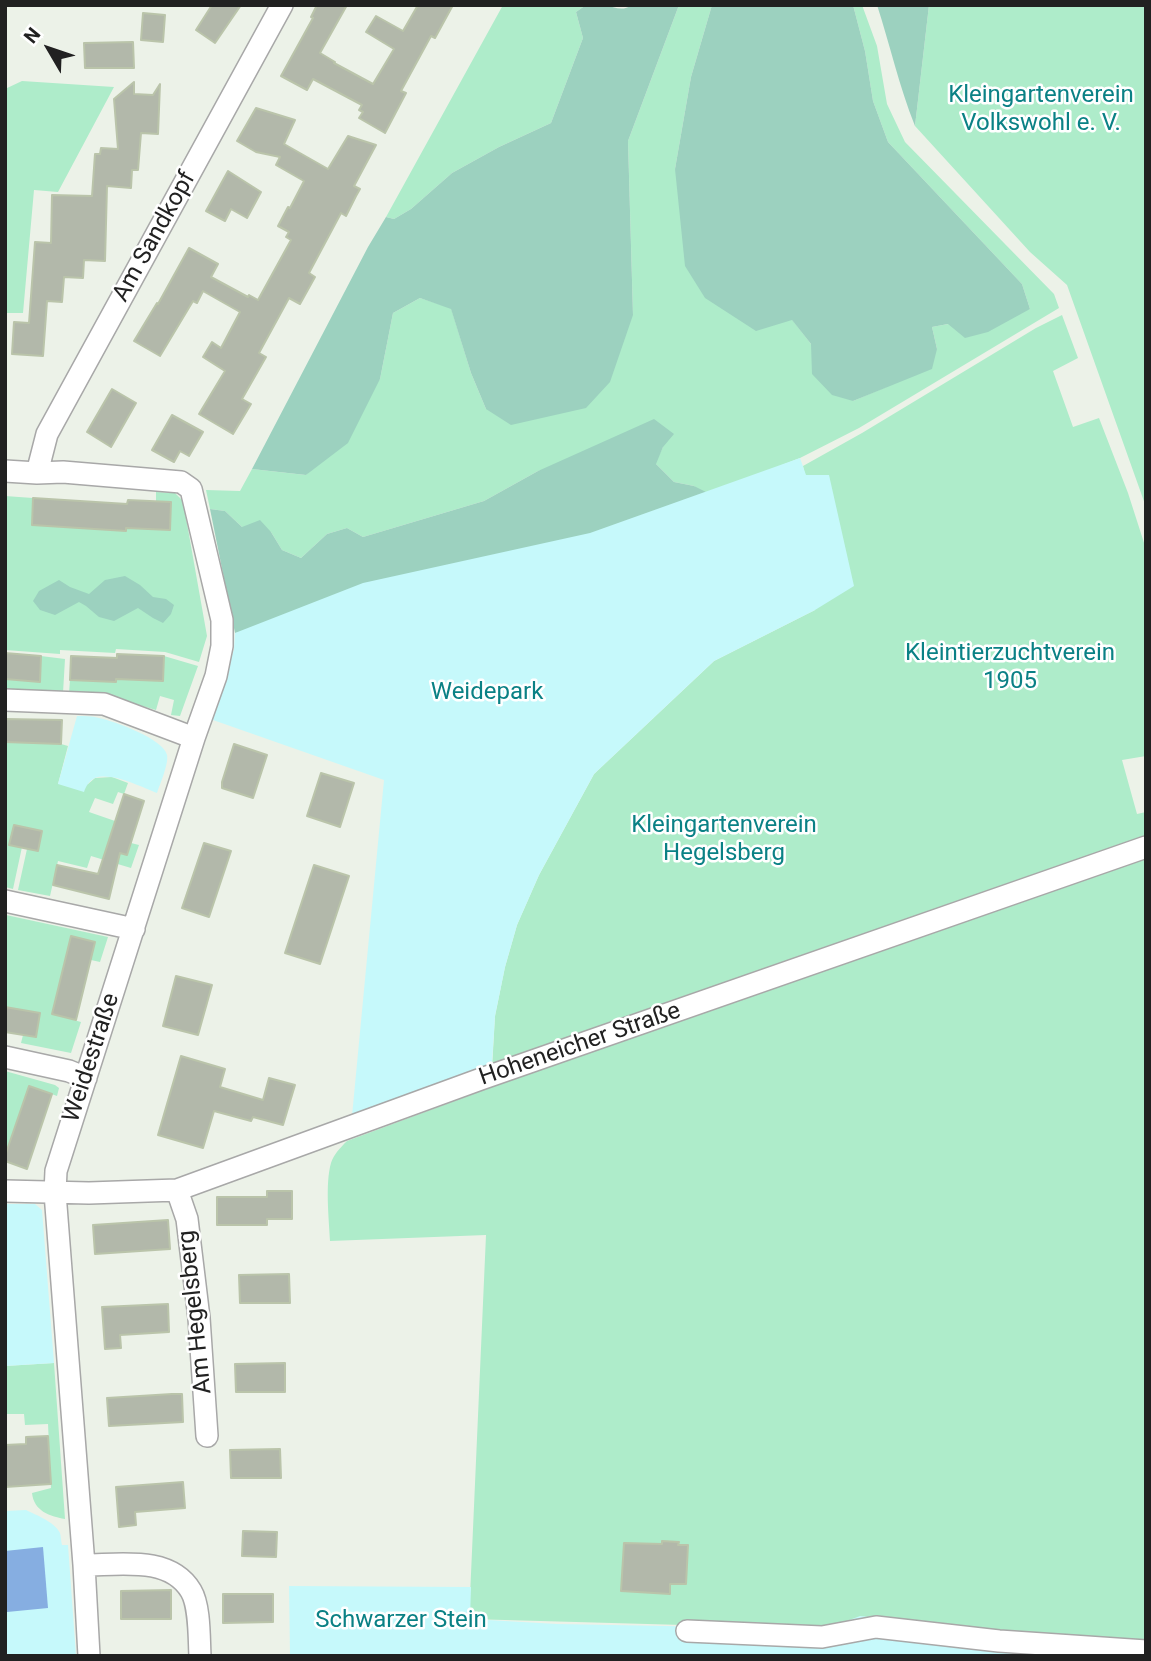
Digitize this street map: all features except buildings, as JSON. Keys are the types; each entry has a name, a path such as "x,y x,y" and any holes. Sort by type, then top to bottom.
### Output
{"street":[{"name":"Am Sandkopf","path":"37,473 47,434 282,5"},
{"path":"5,471 37,473"},
{"name":"Weidestraße","path":"37,473 63,472 181,482 191,489 222,620 222,646 216,676 56,1171 55,1193 89,1656"},
{"path":"5,700 104,704 194,738"},
{"name":"Hoheneicher Straße","path":"5,1191 55,1193 177,1190 481,1079 1146,847"},
{"path":"5,901 134,929"},
{"path":"5,1057 86,1077"},
{"name":"Am Hegelsberg","path":"177,1190 187,1219 199,1318 207,1436"},
{"path":"84,1566 141,1564 162,1568 179,1577 192,1592 197,1614 200,1656"},
{"path":"687,1631 822,1637 876,1626 999,1641 1146,1651"}],"green space":[{"path":"503,5 586,5 576,12 583,38 551,123 452,173 411,209 394,219 386,217"},
{"path":"586,5 622,9 632,5 679,5 628,141 633,315 610,382 586,408 511,425 486,409 471,373 451,309 420,298 393,313 380,379 348,443 306,475 252,469 386,217 394,219 411,209 452,173 551,123 583,38 576,12"},
{"path":"679,5 712,5 691,77 675,169 853,401 886,387 937,349 932,327 1030,309 1022,284 888,142 873,101 865,51 853,5 862,5 877,46 887,104 905,142 1054,294 1059,308 859,428 772,469 724,512 694,486 674,482 655,463 663,447 538,471 484,501 363,537 347,528 327,534 301,558 282,550 271,532 242,527 225,511 210,509 206,490 240,491 252,469 306,475 380,379 393,313 420,298 451,308 471,373 486,409 633,315 628,141"},
{"path":"712,5 853,5 865,51 873,101 888,142 1022,284 1030,309 988,332 965,338 948,324 932,327 937,349 932,369 853,401 832,395 812,374 811,344 792,320 756,331 705,298 685,266 675,169 691,77"},
{"path":"877,5 929,5 915,126 899,81"},
{"name":"Kleingartenverein Volkswohl e. V.","path":"929,5 1146,5 1146,507 1067,285 1030,252 915,126"},
{"path":"22,81 114,87 58,192 34,190 23,313 5,313 5,89"},
{"path":"1062,315 1078,358 1053,371 1073,427 1099,418 1146,549 1146,756 1122,760 1137,814 1146,812 1146,841 492,1069 495,1016 517,925 539,875 594,774 714,661 815,610 803,466"},
{"path":"654,419 674,434 663,447 656,464 674,482 694,486 706,492 720,506 265,629 235,633 210,509 225,511 242,527 260,520 282,550 301,558 327,534 347,528 363,537 484,501 538,471"},
{"name":"Weidepark","path":"800,458 806,475 829,475 854,586 815,610 714,661 594,774 539,875 517,925 495,1016 492,1063 474,1070 469,1076 352,1116 384,780 213,720 234,649 235,633 363,583 590,533"},
{"path":"156,492 175,493 183,501 207,636 199,662 165,652 60,650 60,654 5,650 5,496 33,498 32,525 126,531 126,528 170,530 171,502 156,501"},
{"path":"125,576 153,597 166,599 174,605 171,614 163,623 138,608 114,621 99,617 79,602 55,615 40,610 33,601 39,591 59,580 89,594 105,580"},
{"path":"41,656 65,659 63,693 5,691 5,679 39,681"},
{"path":"164,656 198,666 180,716 171,715 174,700 160,696 156,710 104,695 69,693 70,680 162,681"},
{"path":"77,716 96,717 126,727 148,737 164,749 167,763 157,793 110,777 93,779 84,792 58,784"},
{"path":"5,742 68,746 58,784 88,784 95,778 112,777 128,783 124,794 118,792 113,804 95,798 89,812 115,821 127,855 131,843 139,845 131,868 91,856 87,868 58,861 50,896 18,890 27,849 38,851 42,831 14,825 9,845 22,847 13,889 5,887"},
{"path":"1146,856 1146,1645 826,1629 469,1619 486,1235 330,1241 328,1181 331,1163 347,1141 492,1087"},
{"path":"6,915 108,937 100,962 91,960 71,937 52,1014 81,1022 71,1053 21,1043 23,1035 36,1037 40,1013 5,1007"},
{"path":"5,1071 59,1088 57,1096 29,1086 5,1156"},
{"path":"5,1204 35,1204 42,1210 54,1363 5,1366"},
{"path":"54,1363 65,1519 43,1512 33,1499 32,1493 51,1488 48,1424 25,1425 24,1414 5,1414 5,1366"},
{"path":"26,1510 54,1525 60,1533 62,1545 68,1545 76,1656 5,1656 5,1511"},
{"name":"Schwarzer Stein","path":"289,1586 471,1587 470,1619 557,1624 826,1629 860,1616 1146,1645 1146,1656 290,1656"}],"shaded area":[{"path":"43,1547 48,1608 7,1612 5,1551"}],"park label":[{"name":"Kleintierzuchtverein 1905","path":"1010,668"},
{"name":"Kleingartenverein Hegelsberg","path":"724,840"}]}
